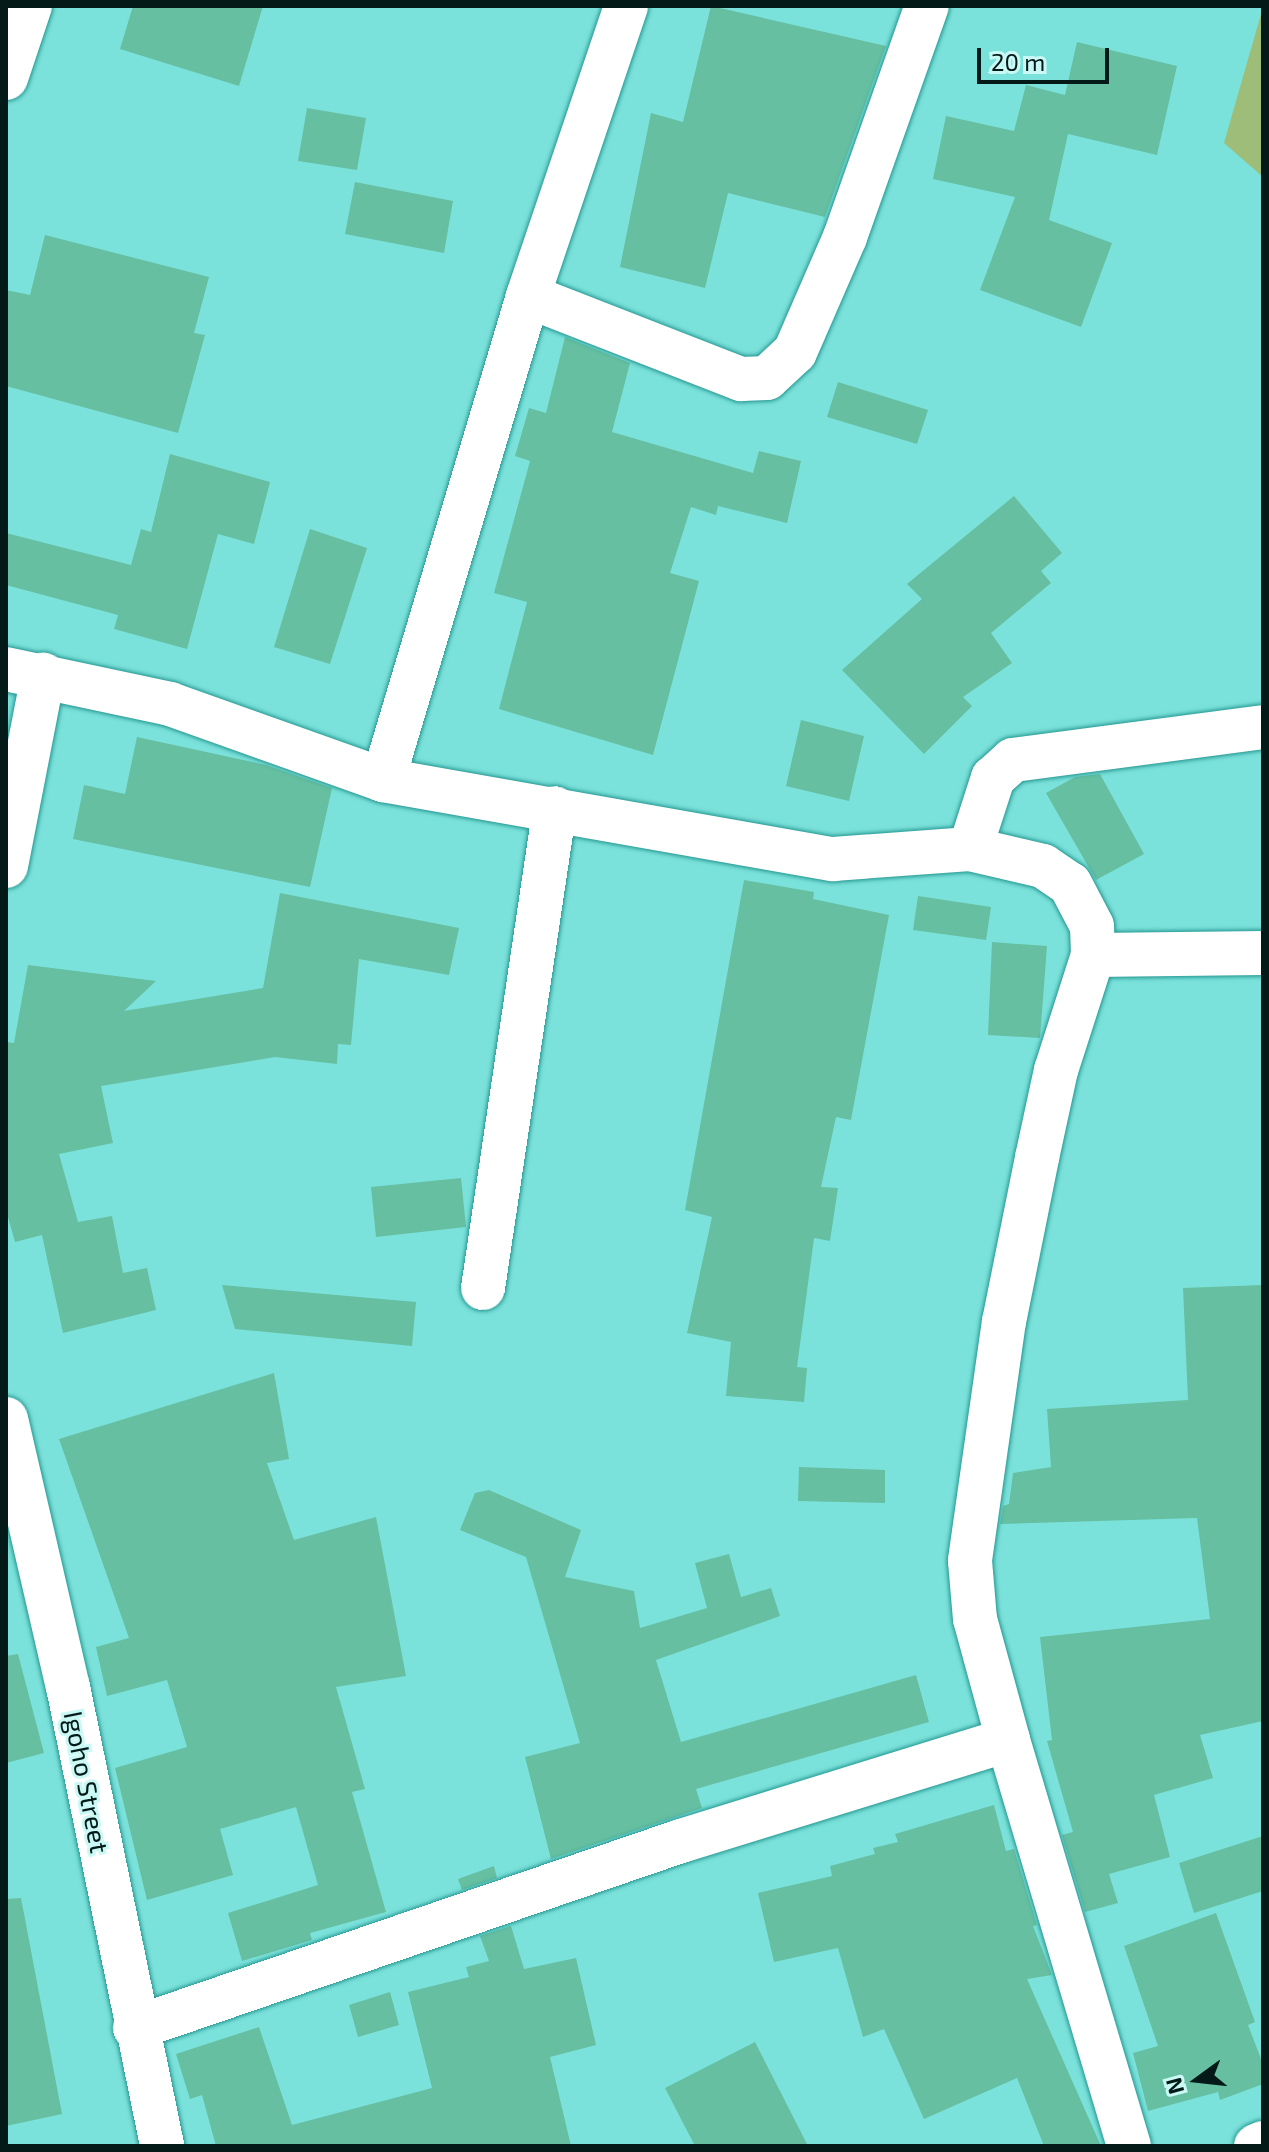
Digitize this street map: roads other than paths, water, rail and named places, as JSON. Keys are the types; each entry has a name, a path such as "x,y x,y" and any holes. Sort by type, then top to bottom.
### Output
{"street":[{"path":"6,78 30,6"},
{"path":"383,780 528,296 626,6"},
{"path":"528,296 741,379 767,378 795,352 832,266 927,6"},
{"path":"6,866 25,672 170,704 383,780 833,859 970,849 1043,866 1070,884 1092,926 1093,955 1056,1070 1037,1158 1004,1321 970,1561 975,1619 1129,2146"},
{"path":"970,849 993,778 1013,760 1263,727"},
{"path":"483,1288 555,808"},
{"path":"1093,955 1263,953"},
{"name":"Igoho Street","path":"6,1419 68,1687 135,2028 162,2146"},
{"path":"135,2028 681,1841 1008,1740"},
{"path":"1256,2146 1263,2143"}]}
